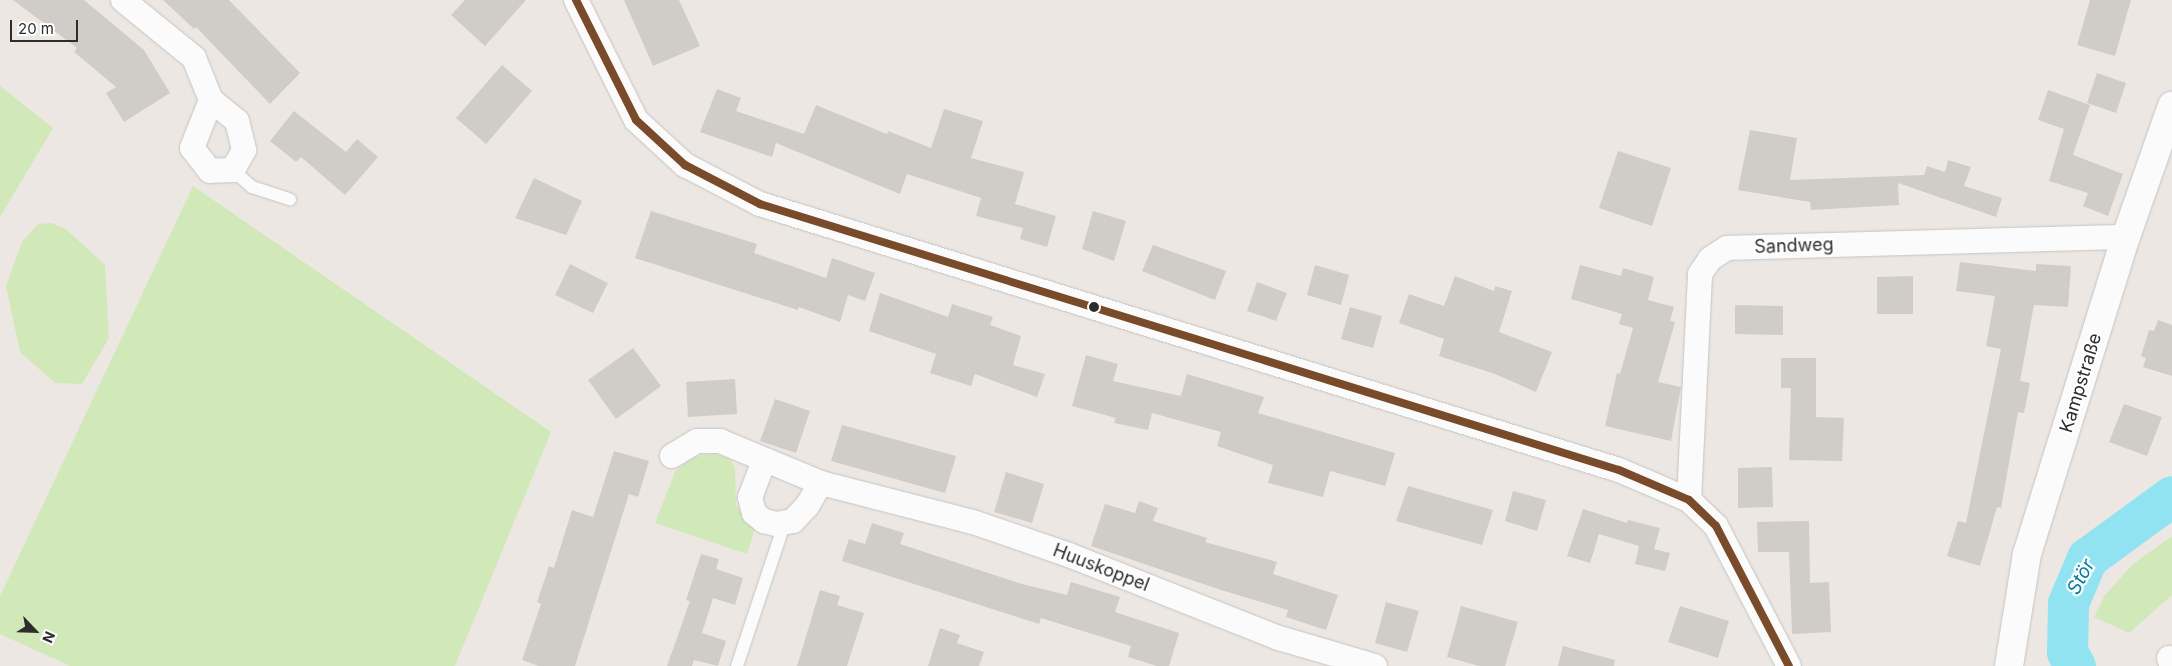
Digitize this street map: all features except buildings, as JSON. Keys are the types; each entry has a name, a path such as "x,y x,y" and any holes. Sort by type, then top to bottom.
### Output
{"street":[{"path":"123,0 194,58 212,100 237,121 244,150 233,170 210,171 192,148 212,100"},
{"path":"576,0 636,120 685,165 760,204 1619,470 1688,500 1716,526 1790,666"},
{"name":"Kampstraße","path":"2009,666 2027,554 2126,236 2172,106"},
{"name":"Sandweg","path":"1688,500 1700,274 1710,259 1726,248 2126,236"},
{"name":"Huuskoppel","path":"672,456 697,441 720,441 764,461 821,483 973,522 1069,555 1279,638 1375,666"},
{"path":"764,461 750,497 754,513 764,521 793,521 807,506 821,483"}],"lane":[{"path":"233,170 252,187 290,199"},
{"path":"737,666 785,522"}],"green space":[{"path":"0,86 53,128 0,217"},
{"path":"193,186 551,432 455,666 70,666 0,634 0,596"},
{"path":"52,223 66,229 105,265 109,338 82,384 55,383 20,352 6,286 22,242 38,224"},
{"path":"714,453 730,459 735,468 736,505 755,528 747,554 655,523 675,472 692,457"},
{"path":"2172,536 2172,595 2129,633 2094,617 2105,595 2133,564"}],"waterway":[{"name":"Stör","path":"2075,666 2067,652 2068,603 2087,558 2172,496"}],"transit line":[{"path":"576,0 636,120 685,165 760,204 1619,470 1689,500 1716,526 1789,666"}]}
